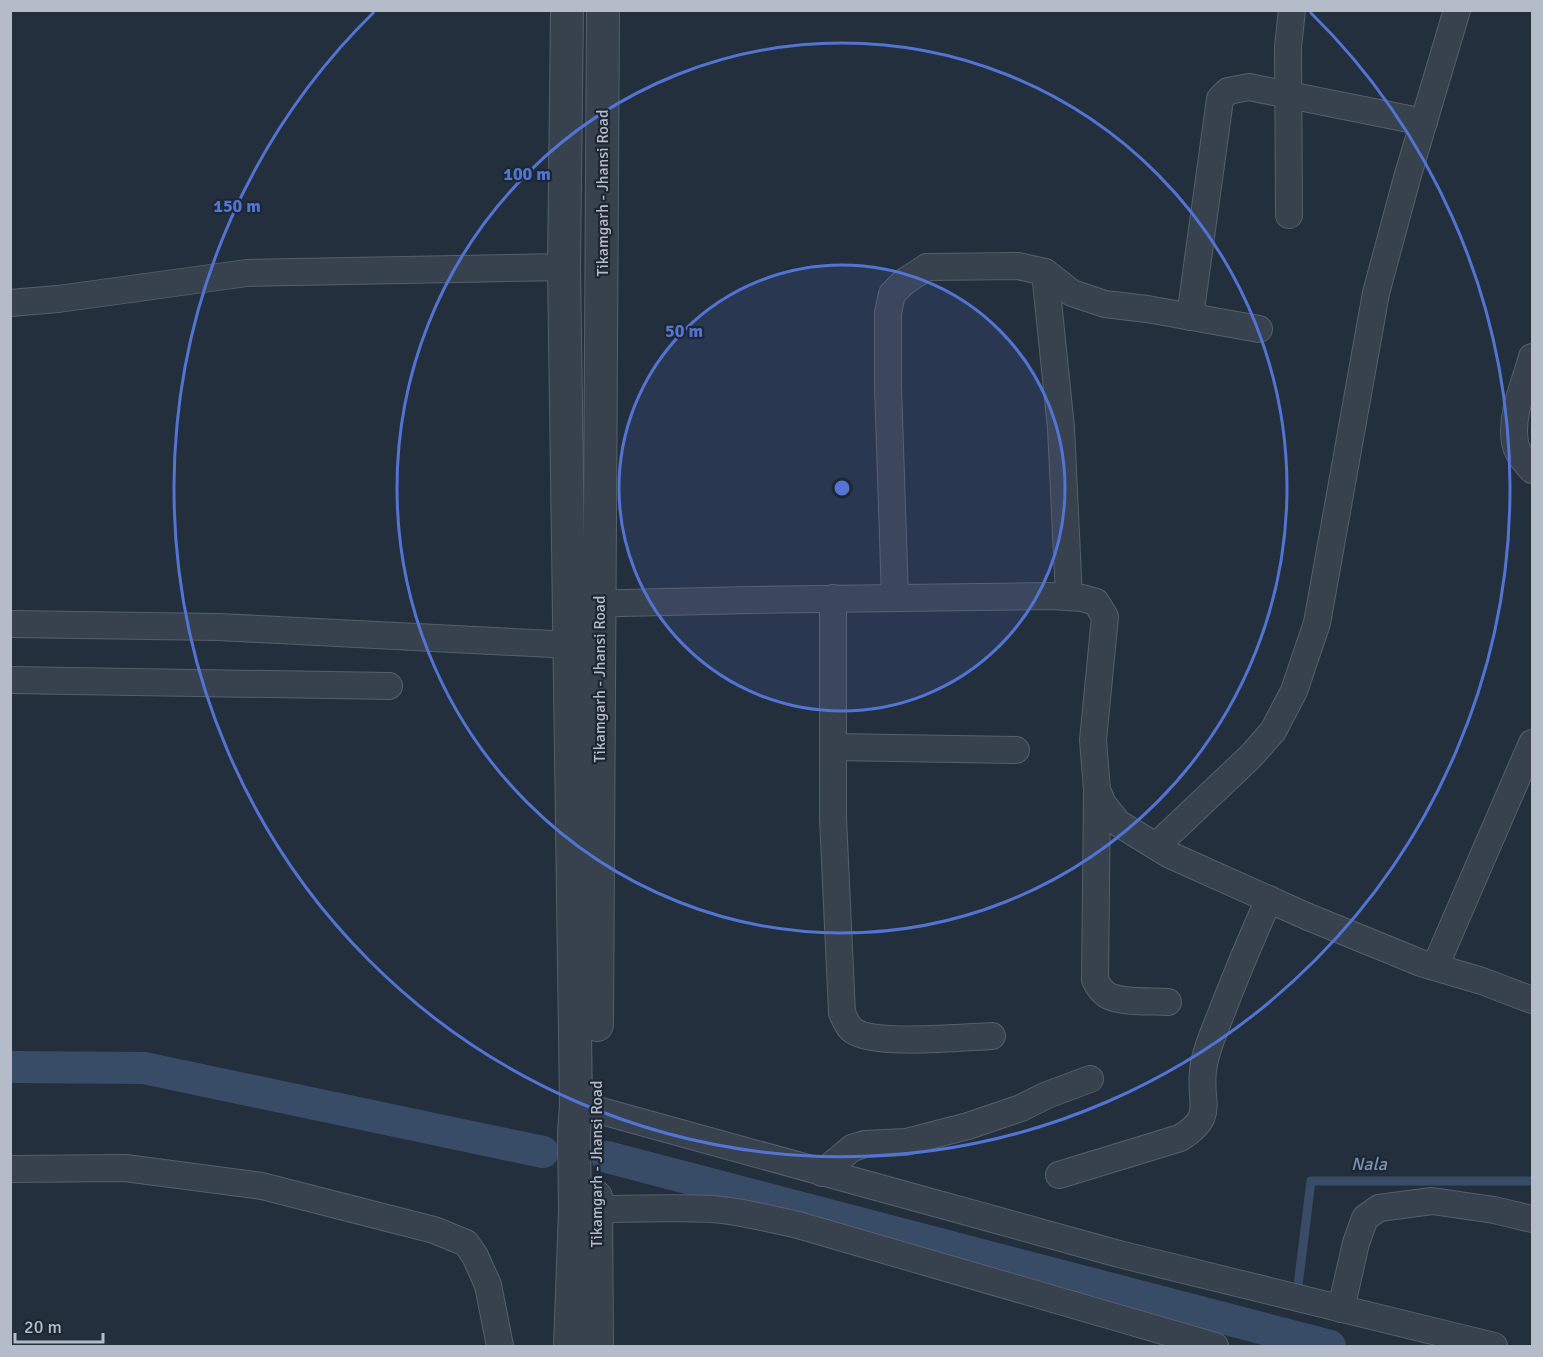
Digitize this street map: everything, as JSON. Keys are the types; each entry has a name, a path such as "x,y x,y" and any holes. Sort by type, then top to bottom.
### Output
{"street":[{"path":"567,10 564,267 569,605 586,1120 586,1198 570,1347"},
{"name":"Tikamgarh - Jhansi Road","path":"586,1120 600,604 603,10"},
{"path":"1289,215 1288,47 1292,10"},
{"path":"1156,846 1251,756 1273,731 1294,691 1317,622 1376,293 1407,178 1457,10"},
{"path":"1190,317 1220,99 1228,91 1249,87 1424,122"},
{"path":"895,598 888,313 892,294 903,282 927,267 1018,266 1045,272 1072,293 1105,304 1259,329"},
{"path":"10,303 58,299 247,273 564,267"},
{"path":"1045,272 1061,428 1069,597"},
{"path":"1533,357 1515,417 1515,443 1524,461 1533,470"},
{"path":"569,605 833,598 1069,597 1096,602 1105,617 1093,740 1097,790 1095,980 1100,990 1109,996 1127,1000 1168,1002"},
{"path":"833,598 833,818 842,1012 850,1028 861,1034 888,1038 933,1039 993,1036"},
{"path":"10,624 219,627 571,645"},
{"path":"10,680 389,686"},
{"path":"1435,967 1533,743"},
{"path":"833,747 1016,750"},
{"path":"1097,790 1103,804 1118,823 1170,855 1306,916 1435,967 1533,1000"},
{"path":"1059,1175 1180,1138 1201,1122 1204,1111 1203,1071 1208,1045 1239,965 1269,899"},
{"path":"822,1173 852,1148 865,1144 906,1142 968,1126 1021,1108 1047,1095 1090,1079"},
{"path":"586,1120 822,1173 1119,1254 1494,1347"},
{"path":"10,1169 125,1168 262,1186 434,1230 466,1243 476,1256 488,1285 500,1347"},
{"path":"586,1198 713,1209 798,1225 1215,1347"},
{"name":"Tikamgarh - Jhansi Road","path":"586,1198 597,1347"},
{"path":"1341,1309 1356,1243 1365,1218 1379,1208 1432,1201 1494,1210 1533,1219"}],"waterway":[{"path":"10,1067 144,1068 543,1152"},
{"path":"607,1157 1330,1346"},
{"name":"Nala","path":"1298,1286 1311,1181 1532,1181"}]}
